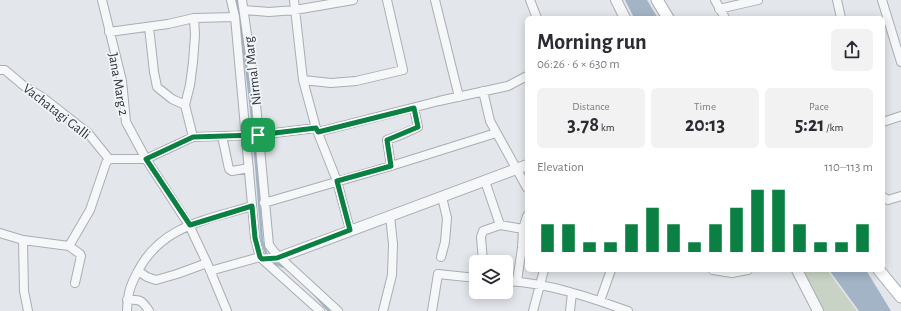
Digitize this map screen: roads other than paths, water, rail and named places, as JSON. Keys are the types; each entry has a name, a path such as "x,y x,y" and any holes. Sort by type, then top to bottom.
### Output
{"main road":[{"path":"657,0 667,16"},
{"path":"881,272 901,297"}],"street":[{"name":"Jana Marg 2","path":"102,0 122,81 126,122 146,159 190,225 227,311"},
{"path":"231,0 235,17 255,238 263,258 320,311"},
{"name":"Nirmal Marg","path":"242,0 254,83 269,244 278,257 338,311"},
{"path":"294,0 303,80 317,130 337,181 350,230"},
{"path":"244,10 269,12 295,10 352,0"},
{"path":"303,80 331,83 356,81 403,70 387,0"},
{"path":"435,0 459,96"},
{"path":"530,0 536,16"},
{"path":"616,0 623,16"},
{"path":"715,0 724,16"},
{"path":"719,10 758,0"},
{"path":"837,0 841,16"},
{"path":"882,0 901,62"},
{"path":"109,32 182,22 194,18 235,17"},
{"path":"193,137 185,105 190,85 193,62 195,35 194,18"},
{"path":"149,27 157,87 172,99 185,105"},
{"name":"Vachatagi Galli","path":"0,70 5,70 24,86 42,97 88,133 109,159"},
{"path":"69,246 90,210 106,163 109,159 146,159 193,137 246,136 317,130 459,96 508,86 525,77"},
{"path":"483,91 490,121 525,185"},
{"path":"391,166 387,140 418,127 414,108"},
{"path":"885,121 901,116"},
{"path":"264,203 391,166 496,133"},
{"path":"222,136 229,169 232,171 249,168"},
{"path":"210,271 263,258 278,257 442,198 525,166"},
{"path":"485,181 500,225"},
{"path":"885,198 888,200 901,196"},
{"path":"442,198 447,218 442,257"},
{"path":"127,311 129,289 138,270 145,257 162,241 176,231 190,225 252,206"},
{"path":"383,311 392,275 393,244 390,216"},
{"path":"517,281 525,222"},
{"path":"482,255 481,237 483,231 500,225 523,229"},
{"path":"0,233 23,240 69,246 81,256 75,283"},
{"path":"23,240 24,291 28,311"},
{"path":"138,270 146,277 156,280 207,263"},
{"path":"533,311 543,272"},
{"path":"600,301 610,272"},
{"path":"798,272 818,311"},
{"path":"432,311 438,274 469,277"},
{"path":"513,281 539,285 572,293 628,311"},
{"path":"570,311 572,293"},
{"path":"127,300 139,300 144,303 149,311"}],"water":[{"path":"625,0 647,0 657,16 633,16"},
{"path":"830,272 867,272 891,311 859,311"}],"waterway":[{"path":"236,0 237,7"},
{"path":"237,7 246,65 262,241 267,256"},
{"path":"269,261 287,268"},
{"path":"314,294 329,311"}]}
